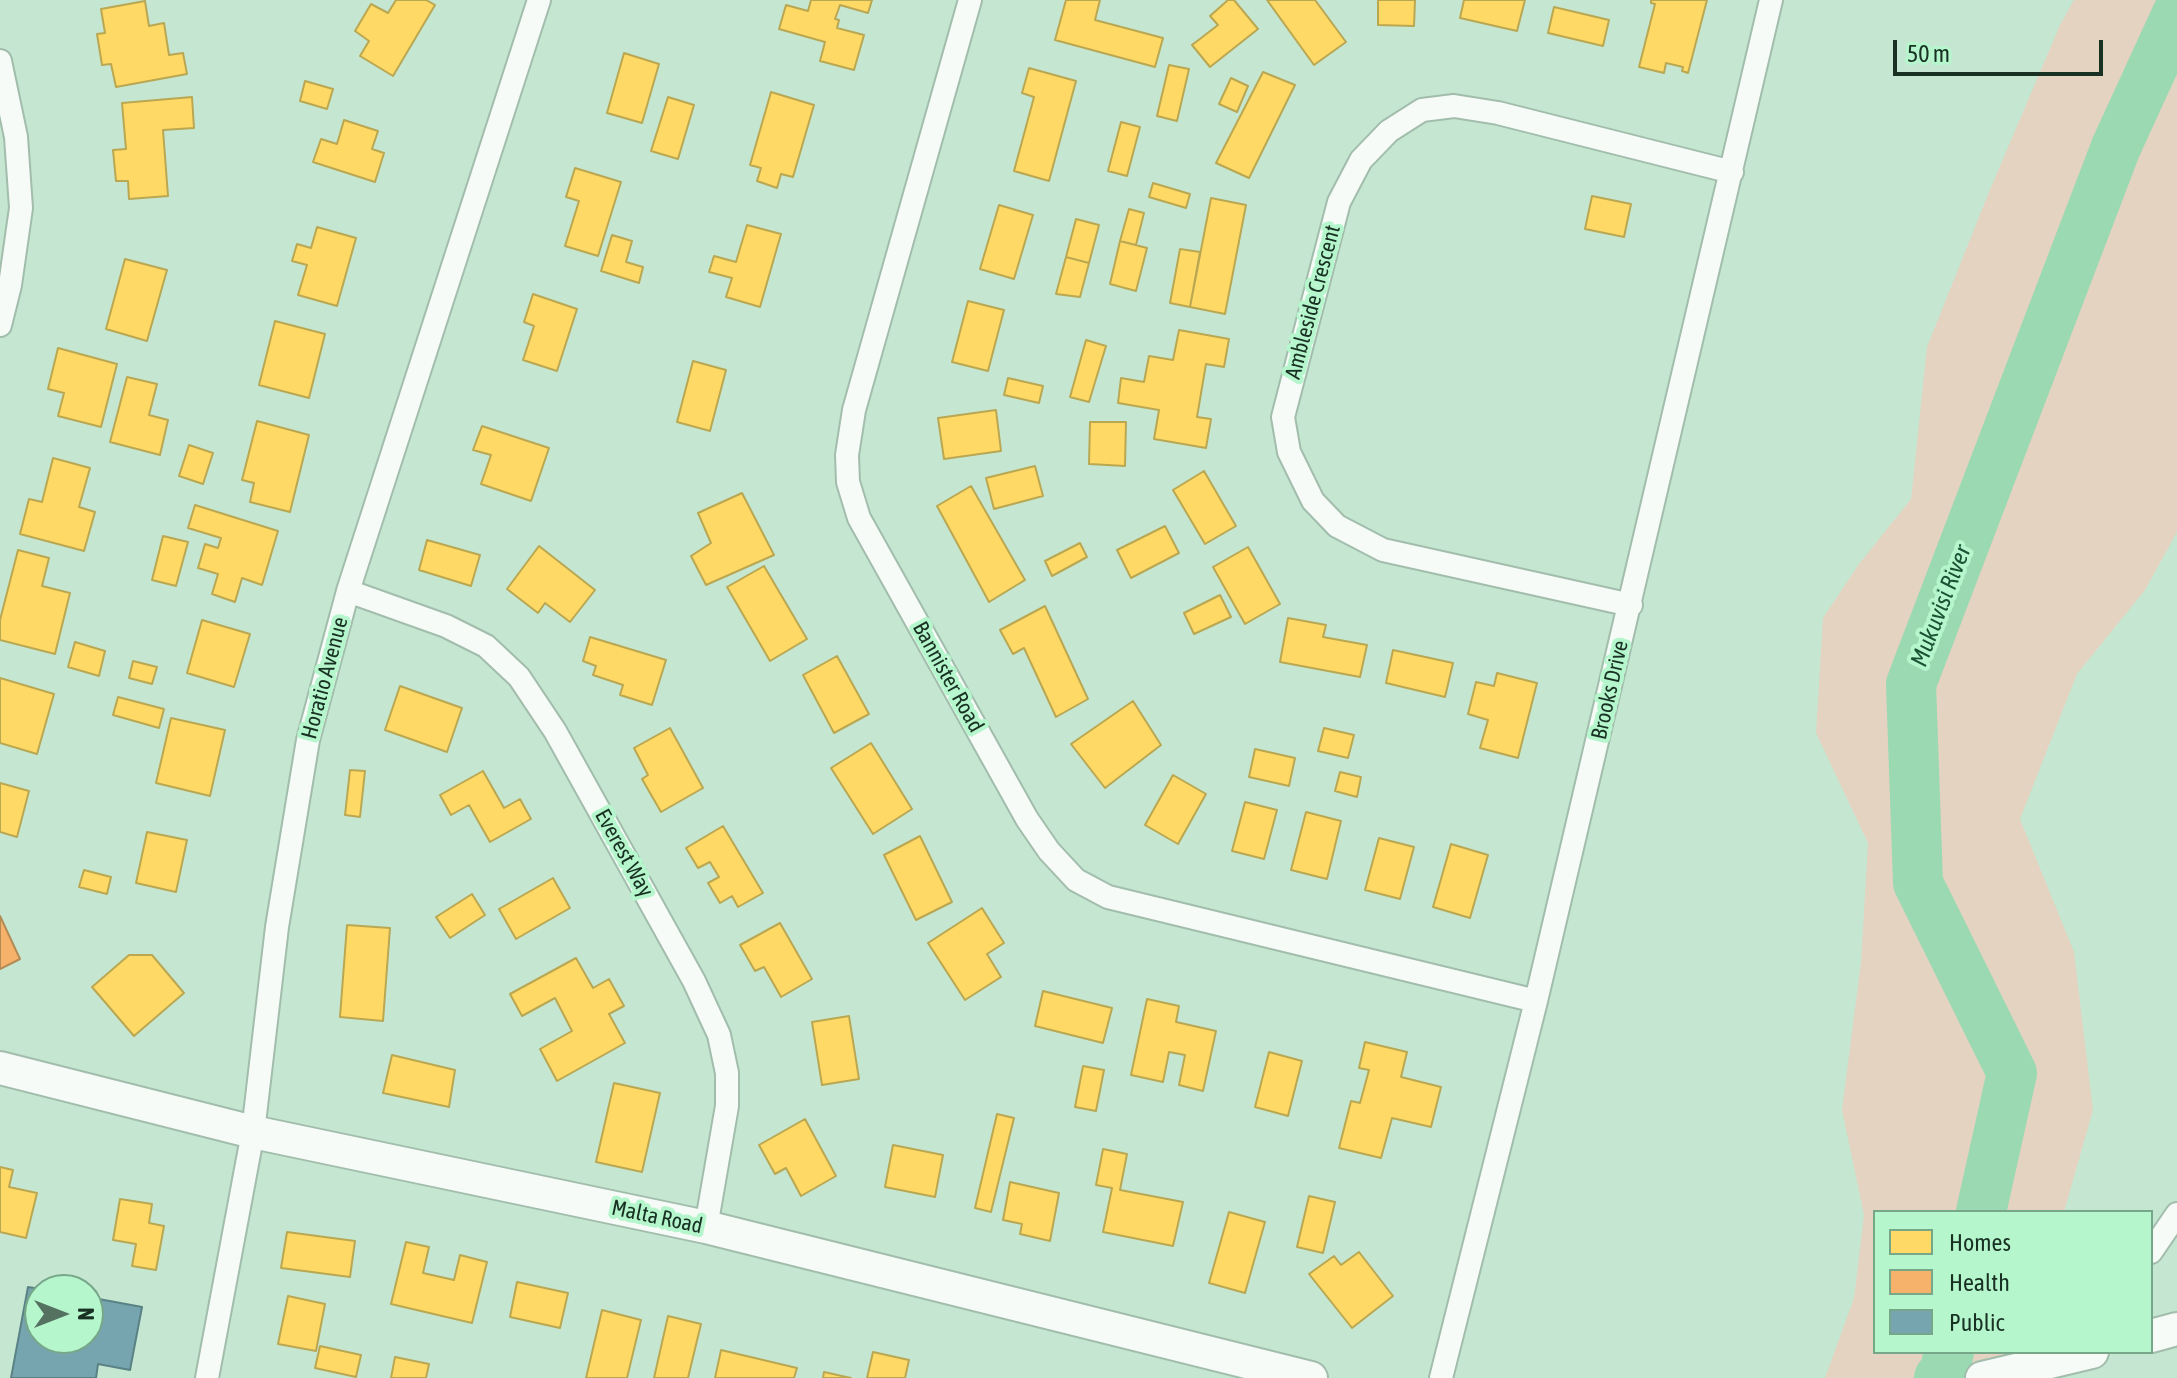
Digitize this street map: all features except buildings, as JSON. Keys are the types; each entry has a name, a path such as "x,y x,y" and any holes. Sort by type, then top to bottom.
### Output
{"street":[{"name":"Horatio Avenue","path":"207,1378 253,1132 277,927 308,740 348,591 539,0"},
{"name":"Bannister Road","path":"970,0 854,410 847,455 848,482 859,518 1027,819 1049,851 1076,880 1108,897 1536,1001"},
{"name":"Brooks Drive","path":"1441,1378 1631,605 1771,0"},
{"path":"0,61 16,137 21,208 10,285 0,325"},
{"name":"Ambleside Crescent","path":"1631,605 1383,550 1337,526 1313,501 1289,452 1283,417 1339,202 1361,160 1389,131 1422,110 1454,106 1498,113 1732,172"},
{"name":"Everest Way","path":"348,591 446,626 486,646 519,677 555,731 694,981 719,1035 727,1073 727,1106 706,1227"},
{"name":"Malta Road","path":"0,1068 253,1132 706,1227 1311,1378"},
{"path":"2153,1249 2177,1214"},
{"path":"2153,1335 2177,1329"},
{"path":"1982,1378 2081,1354"}],"shaded area":[{"path":"2074,0 2177,0 2177,532 2145,590 2077,674 2020,819 2074,952 2093,1110 2065,1210 1873,1210 1873,1354 2013,1354 2002,1378 1825,1378 1854,1298 1864,1215 1842,1110 1861,962 1868,843 1816,733 1823,618 1859,564 1911,499 1927,347 2060,25"}],"waterway":[{"name":"Mukuvisi River","path":"1981,1210 2012,1073 1918,883 1911,684 2116,147 2177,14"},
{"name":"Mukuvisi River","path":"1939,1378 1945,1370 1949,1354"}]}
